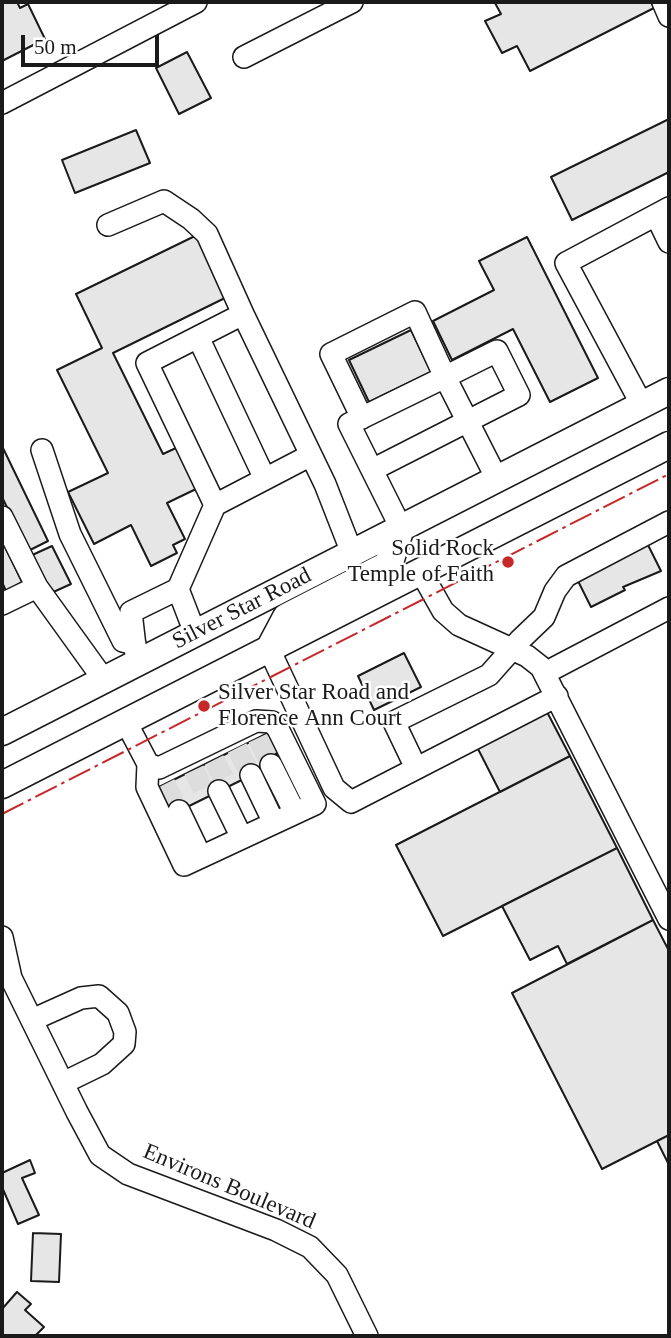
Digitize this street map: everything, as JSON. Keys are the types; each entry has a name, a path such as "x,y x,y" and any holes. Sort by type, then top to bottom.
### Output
{"main road":[{"name":"Silver Star Road","path":"2,732 104,680 136,653 195,633 669,391"},
{"name":"Silver Star Road","path":"2,785 669,445"},
{"path":"270,649 286,617 385,566 391,559 401,528"}],"street":[{"path":"2,103 196,2"},
{"path":"244,57 352,2"},
{"path":"663,2 669,16"},
{"path":"108,225 164,201 191,219 207,234 325,484 352,554"},
{"path":"642,405 566,263 663,211 669,242"},
{"path":"362,418 331,354 415,312 497,479"},
{"path":"215,505 147,363 243,314"},
{"path":"198,337 265,479"},
{"path":"372,470 519,395 497,351 349,424 372,470 401,528"},
{"path":"42,450 70,534 123,641 136,653"},
{"path":"136,653 131,612 178,589 215,505 311,455"},
{"path":"2,517 37,587 104,680"},
{"path":"416,768 394,722 489,675 544,617 560,583 572,571 666,526"},
{"path":"421,572 437,602 450,618 536,662 545,673 669,919"},
{"path":"2,602 37,587"},
{"path":"178,589 195,633"},
{"path":"545,673 669,608"},
{"path":"270,649 334,788 351,802 557,695"},
{"path":"126,722 157,772"},
{"path":"256,722 271,722 278,729 315,804 184,865 147,787 157,772 223,747 256,722"},
{"path":"240,781 263,828"},
{"path":"240,781 263,828"},
{"path":"240,781 263,828"},
{"path":"179,811 201,857"},
{"name":"Environs Boulevard","path":"2,937 7,973 100,1155 128,1174 276,1230 310,1247 337,1275 367,1336"},
{"path":"32,1020 81,998 99,996 118,1013 125,1032 124,1044 102,1064 62,1083"}],"building":[{"path":"2,2 17,2 20,8 28,4 45,39 2,61"},
{"path":"651,2 654,8 530,71 517,46 502,53 485,21 501,14 495,3"},
{"path":"187,52 211,98 179,114 156,68"},
{"path":"669,119 669,172 572,220 551,177"},
{"path":"136,130 150,163 75,193 62,160"},
{"path":"197,235 227,297 113,353 163,454 176,448 196,489 167,503 185,539 173,545 177,553 151,566 131,525 94,544 68,492 108,473 57,370 102,348 76,294"},
{"path":"527,237 598,378 550,402 513,329 452,360 433,321 494,290 479,261"},
{"path":"411,330 431,372 369,402 349,360"},
{"path":"2,446 48,541 28,551 2,497"},
{"path":"2,540 22,582 6,591 2,582"},
{"path":"647,543 661,571 623,587 625,590 591,607 577,579"},
{"path":"52,546 71,584 49,594 30,556"},
{"path":"404,653 421,687 374,710 358,676"},
{"path":"546,710 570,756 500,792 476,745"},
{"path":"266,734 280,761 169,816 155,789"},
{"path":"570,756 617,848 443,936 396,845"},
{"path":"617,848 653,920 567,964 558,946 530,960 502,906"},
{"path":"653,920 669,951 669,1135 602,1169 512,993"},
{"path":"669,1135 669,1165 657,1141"},
{"path":"30,1160 35,1173 22,1178 39,1215 18,1224 2,1187 2,1173"},
{"path":"33,1233 61,1234 59,1282 31,1281"},
{"path":"17,1292 31,1304 25,1310 44,1327 35,1336 2,1336 2,1309"}],"tunnel":[{"path":"258,738 271,765"},
{"path":"237,748 251,775"},
{"path":"214,760 228,787"},
{"path":"194,770 207,797"},
{"path":"165,784 179,811"}],"power":[{"path":"2,814 669,474"}],"place":[{"name":"Solid Rock Temple of Faith","path":"508,562"},
{"name":"Silver Star Road and Florence Ann Court","path":"204,706"}]}
